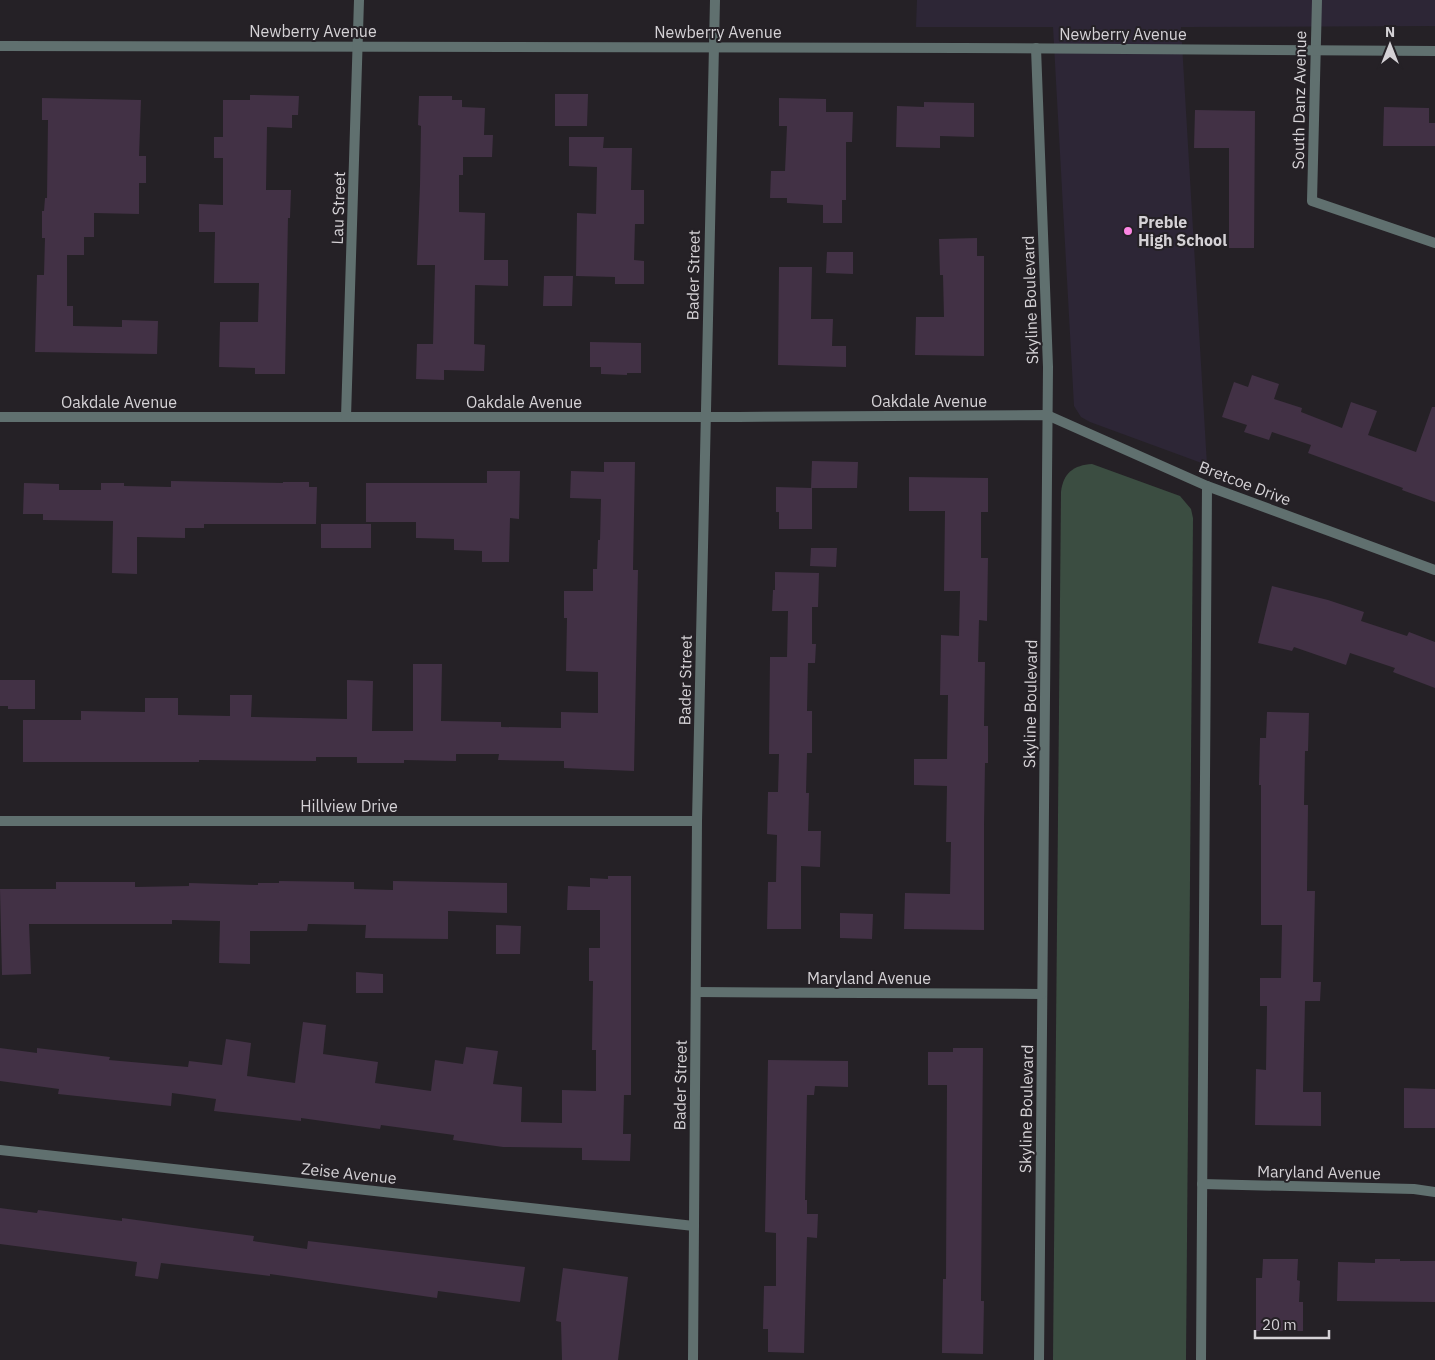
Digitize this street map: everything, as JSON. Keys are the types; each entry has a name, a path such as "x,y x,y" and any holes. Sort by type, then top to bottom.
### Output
{"street":[{"name":"Lau Street","path":"346,417 359,0"},
{"name":"Bader Street","path":"693,1360 697,821 712,47 715,0"},
{"name":"South Danz Avenue","path":"1317,0 1312,201 1435,243"},
{"name":"Newberry Avenue","path":"0,46 1435,50"},
{"name":"Skyline Boulevard","path":"1036,48 1048,367 1039,1360"},
{"name":"Oakdale Avenue","path":"0,417 1048,415"},
{"name":"Bretcoe Drive","path":"1048,415 1207,486 1435,570"},
{"path":"1201,1360 1207,486"},
{"name":"Hillview Drive","path":"0,821 697,821"},
{"name":"Maryland Avenue","path":"696,992 1042,994"},
{"name":"Zeise Avenue","path":"0,1150 694,1226"},
{"name":"Maryland Avenue","path":"1202,1184 1414,1189 1435,1192"}],"shaded area":[{"name":"Preble High School","path":"917,0 1435,0 1435,26 1181,27 1207,465 1090,422 1081,417 1074,406 1053,27 916,27"}],"green space":[{"path":"1092,464 1180,496 1191,509 1193,518 1186,1360 1053,1360 1061,492 1064,480 1070,471 1080,466"}],"building":[{"path":"555,94 588,94 587,126 555,126"},
{"path":"250,95 299,96 298,115 292,115 292,128 267,127 266,190 291,190 290,218 288,218 285,374 255,374 255,368 219,367 220,322 258,322 259,283 214,283 215,232 199,232 199,204 223,205 223,158 214,158 214,137 223,137 223,100 250,100"},
{"path":"419,96 452,96 452,100 462,100 462,107 485,108 484,135 493,135 492,157 463,157 463,175 459,175 459,212 485,213 484,260 508,260 508,286 475,285 474,344 485,345 484,371 444,370 444,380 416,379 417,344 433,344 435,265 417,265 421,126 418,125"},
{"path":"42,98 141,100 139,156 146,156 146,183 139,183 139,214 94,213 94,237 84,237 84,255 67,255 67,306 73,306 73,326 122,327 122,320 158,321 157,354 35,352 37,275 44,275 45,238 42,238 42,211 44,211 45,198 47,198 48,120 42,120"},
{"path":"779,98 826,99 826,112 853,112 852,142 846,142 846,200 842,200 842,223 823,223 823,205 787,203 787,198 770,198 771,171 785,171 787,126 779,126"},
{"path":"924,102 974,103 974,137 940,136 940,148 896,147 897,106 924,107"},
{"path":"1384,107 1429,108 1429,123 1435,123 1435,146 1383,146"},
{"path":"1195,110 1255,111 1254,248 1229,248 1229,148 1194,148"},
{"path":"569,137 604,137 603,148 632,148 631,190 644,190 644,224 635,224 634,260 644,261 644,284 615,284 615,277 576,276 577,213 596,214 597,167 569,166"},
{"path":"977,238 977,256 984,256 984,356 915,355 916,317 944,317 943,275 940,275 939,239"},
{"path":"827,252 853,252 853,274 826,273"},
{"path":"779,267 812,267 811,319 833,319 832,346 846,346 846,367 778,365"},
{"path":"544,276 573,276 572,306 543,306"},
{"path":"590,342 641,343 641,373 627,373 627,375 601,374 601,367 590,367"},
{"path":"1252,375 1279,384 1274,399 1302,408 1301,412 1342,428 1351,402 1377,411 1368,435 1416,452 1432,407 1435,407 1435,502 1402,490 1403,488 1308,453 1311,445 1272,432 1269,440 1244,432 1247,425 1222,417 1234,382 1248,387"},
{"path":"812,461 858,462 857,488 811,488"},
{"path":"604,462 635,462 633,570 638,570 634,771 564,768 564,761 498,760 499,754 456,754 456,761 404,760 404,763 357,763 357,757 316,757 316,761 23,762 23,720 81,720 81,711 145,712 145,698 178,698 178,715 230,716 230,695 252,695 251,717 347,719 347,680 373,681 372,731 413,731 413,664 442,664 441,721 501,722 501,727 561,728 561,712 598,713 598,672 566,671 567,618 564,618 564,591 593,591 593,569 597,569 598,540 600,540 601,499 570,498 571,471 604,472"},
{"path":"487,471 520,471 519,519 510,518 509,562 482,562 482,551 454,550 454,539 416,538 416,522 366,522 366,483 487,483"},
{"path":"909,477 988,478 988,512 981,512 981,558 988,558 987,621 979,620 978,662 985,662 984,726 988,726 988,763 985,763 984,930 904,929 905,893 950,894 951,842 946,842 947,786 914,785 914,759 947,759 948,695 940,695 941,635 959,636 960,591 944,591 945,511 909,511"},
{"path":"171,481 309,482 309,487 317,487 316,524 204,524 204,528 185,528 185,538 137,537 137,574 112,573 113,521 43,520 43,514 23,514 24,483 59,484 59,490 101,490 101,483 124,483 124,486 171,487"},
{"path":"776,487 812,488 812,529 779,529 779,512 776,512"},
{"path":"321,524 371,524 371,548 321,548"},
{"path":"811,548 837,548 836,567 810,566"},
{"path":"775,572 819,573 818,607 812,607 812,644 816,644 815,663 808,663 807,711 812,711 812,753 807,753 806,793 809,793 808,831 821,831 820,867 801,866 801,929 767,929 768,882 776,882 777,835 767,834 768,792 778,792 779,754 769,754 770,657 787,657 788,611 772,611"},
{"path":"1272,586 1328,600 1364,612 1361,621 1407,636 1409,632 1435,642 1435,688 1393,672 1395,668 1350,653 1346,665 1294,647 1292,651 1258,643"},
{"path":"0,680 35,680 35,709 8,709 8,706 0,706"},
{"path":"1267,712 1309,713 1308,751 1305,751 1304,805 1308,805 1307,891 1315,891 1313,982 1321,982 1320,1001 1305,1001 1303,1092 1321,1092 1321,1126 1255,1125 1256,1069 1266,1070 1267,1006 1260,1006 1260,978 1281,978 1282,925 1261,925 1260,738 1266,738"},
{"path":"608,876 631,876 631,1095 624,1095 623,1134 631,1134 630,1161 582,1160 582,1148 503,1147 453,1140 454,1135 381,1125 380,1129 301,1118 301,1121 214,1111 216,1099 172,1093 171,1106 58,1094 59,1089 0,1081 0,1048 37,1053 37,1048 110,1057 109,1060 188,1067 189,1061 222,1065 226,1039 251,1043 247,1076 295,1083 303,1022 326,1025 323,1054 378,1062 375,1083 431,1091 435,1060 463,1064 466,1047 498,1051 493,1084 522,1087 521,1122 562,1123 562,1090 596,1091 596,1050 592,1050 593,981 589,981 589,948 600,948 600,910 567,910 568,886 590,887 590,878 608,879"},
{"path":"279,881 354,882 354,889 393,890 393,881 507,883 507,913 448,911 448,939 365,938 366,925 308,924 307,931 250,931 250,964 219,963 220,921 172,920 172,924 29,924 31,974 2,975 0,889 56,889 56,882 135,882 135,887 189,886 189,883 258,885 258,883 279,883"},
{"path":"840,913 873,914 872,939 840,938"},
{"path":"496,925 521,926 520,954 496,954"},
{"path":"356,972 383,974 383,993 356,993"},
{"path":"953,1048 983,1048 981,1301 984,1301 983,1354 942,1353 943,1279 946,1279 947,1085 928,1085 928,1052 953,1052"},
{"path":"768,1060 848,1061 848,1087 815,1086 814,1095 807,1095 805,1200 807,1200 807,1214 818,1214 817,1238 807,1237 804,1353 768,1352 768,1329 763,1329 764,1286 776,1286 776,1233 765,1232"},
{"path":"1404,1088 1435,1089 1435,1128 1404,1128"},
{"path":"0,1208 37,1213 38,1210 122,1221 122,1218 254,1236 253,1241 307,1249 308,1241 525,1267 520,1302 438,1291 437,1298 270,1274 270,1276 161,1263 158,1279 135,1276 137,1262 0,1244"},
{"path":"1263,1259 1298,1259 1297,1280 1300,1281 1299,1302 1303,1302 1303,1331 1256,1331 1256,1278 1262,1278"},
{"path":"1375,1259 1435,1261 1435,1302 1337,1301 1338,1262 1375,1263"},
{"path":"563,1268 628,1277 618,1360 562,1360 561,1322 556,1321"}],"place":[{"name":"Preble High School","path":"1128,231"}]}
